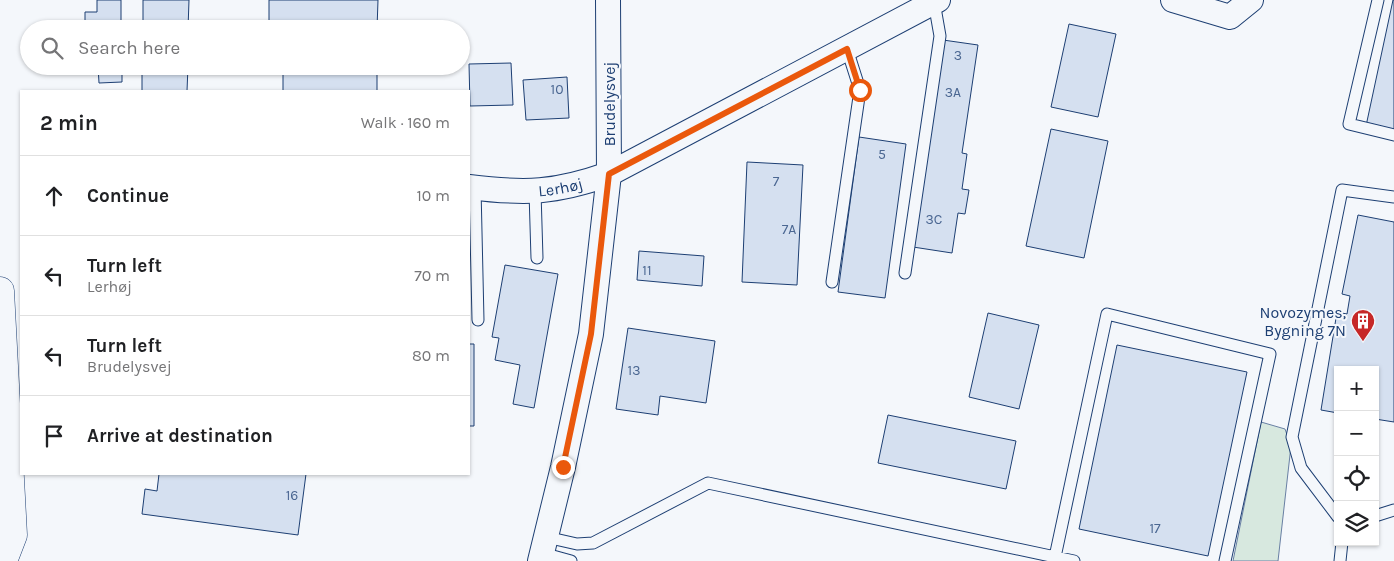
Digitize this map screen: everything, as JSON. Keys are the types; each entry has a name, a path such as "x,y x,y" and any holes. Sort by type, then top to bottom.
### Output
{"highway":[{"path":"0,292 13,535 3,561"}],"street":[{"name":"Brudelysvej","path":"542,550 591,334 609,174 608,0"},
{"path":"1173,0 1230,17 1251,0"},
{"name":"Lerhøj","path":"472,188 535,192 574,186 609,174 936,1"}],"lane":[{"path":"1378,0 1349,124 1394,135"},
{"path":"905,273 940,36 936,1"},
{"path":"832,282 860,90 847,49"},
{"path":"472,188 478,320"},
{"path":"1334,512 1301,468 1292,437 1342,190 1394,197"},
{"path":"535,192 536,258"},
{"path":"1054,557 1107,314 1270,354 1225,561"},
{"path":"542,550 592,543 708,483 1074,561"},
{"path":"1379,515 1394,510"},
{"path":"1340,561 1342,546"},
{"path":"542,550 571,561"}],"shaded area":[{"path":"1261,422 1285,429 1291,446 1278,561 1233,561"}],"building":[{"path":"97,0 121,0 121,20 85,20 85,12 97,12"},
{"path":"143,0 189,0 188,20 143,20"},
{"path":"269,0 378,0 377,20 269,20"},
{"path":"1394,0 1394,132 1366,126"},
{"path":"1069,24 1116,34 1098,117 1051,107"},
{"path":"943,40 978,45 962,153 967,154 962,189 969,190 965,214 958,213 952,253 913,247"},
{"path":"511,63 513,105 470,106 470,64"},
{"path":"99,75 122,75 122,82 99,83"},
{"path":"142,75 188,75 187,90 142,90"},
{"path":"283,75 377,75 377,90 283,90"},
{"path":"567,77 569,118 526,120 523,80"},
{"path":"1051,129 1108,141 1084,258 1026,246"},
{"path":"859,137 906,144 885,298 838,292"},
{"path":"747,162 803,165 797,285 742,282"},
{"name":"Novozymes, Bygning 7N","path":"1358,215 1394,222 1394,422 1379,420 1379,366 1334,366 1334,412 1321,410 1337,312 1347,314 1350,296 1342,294"},
{"path":"639,251 704,256 702,286 637,280"},
{"path":"505,265 558,274 534,408 513,404 520,365 495,360 499,338 492,337"},
{"path":"988,313 1039,325 1019,409 969,397"},
{"path":"628,328 715,341 706,403 660,396 658,415 616,409"},
{"path":"470,344 474,344 474,426 470,426"},
{"path":"1117,345 1247,372 1208,556 1079,529"},
{"path":"888,415 1016,441 1006,489 878,463"},
{"path":"159,475 306,475 298,535 142,514 145,489 157,491"}],"place":[{"name":"Novozymes, Bygning 7N","path":"1363,342"}],"route":[{"path":"563,467 591,334 609,174 847,49 860,90"}]}
